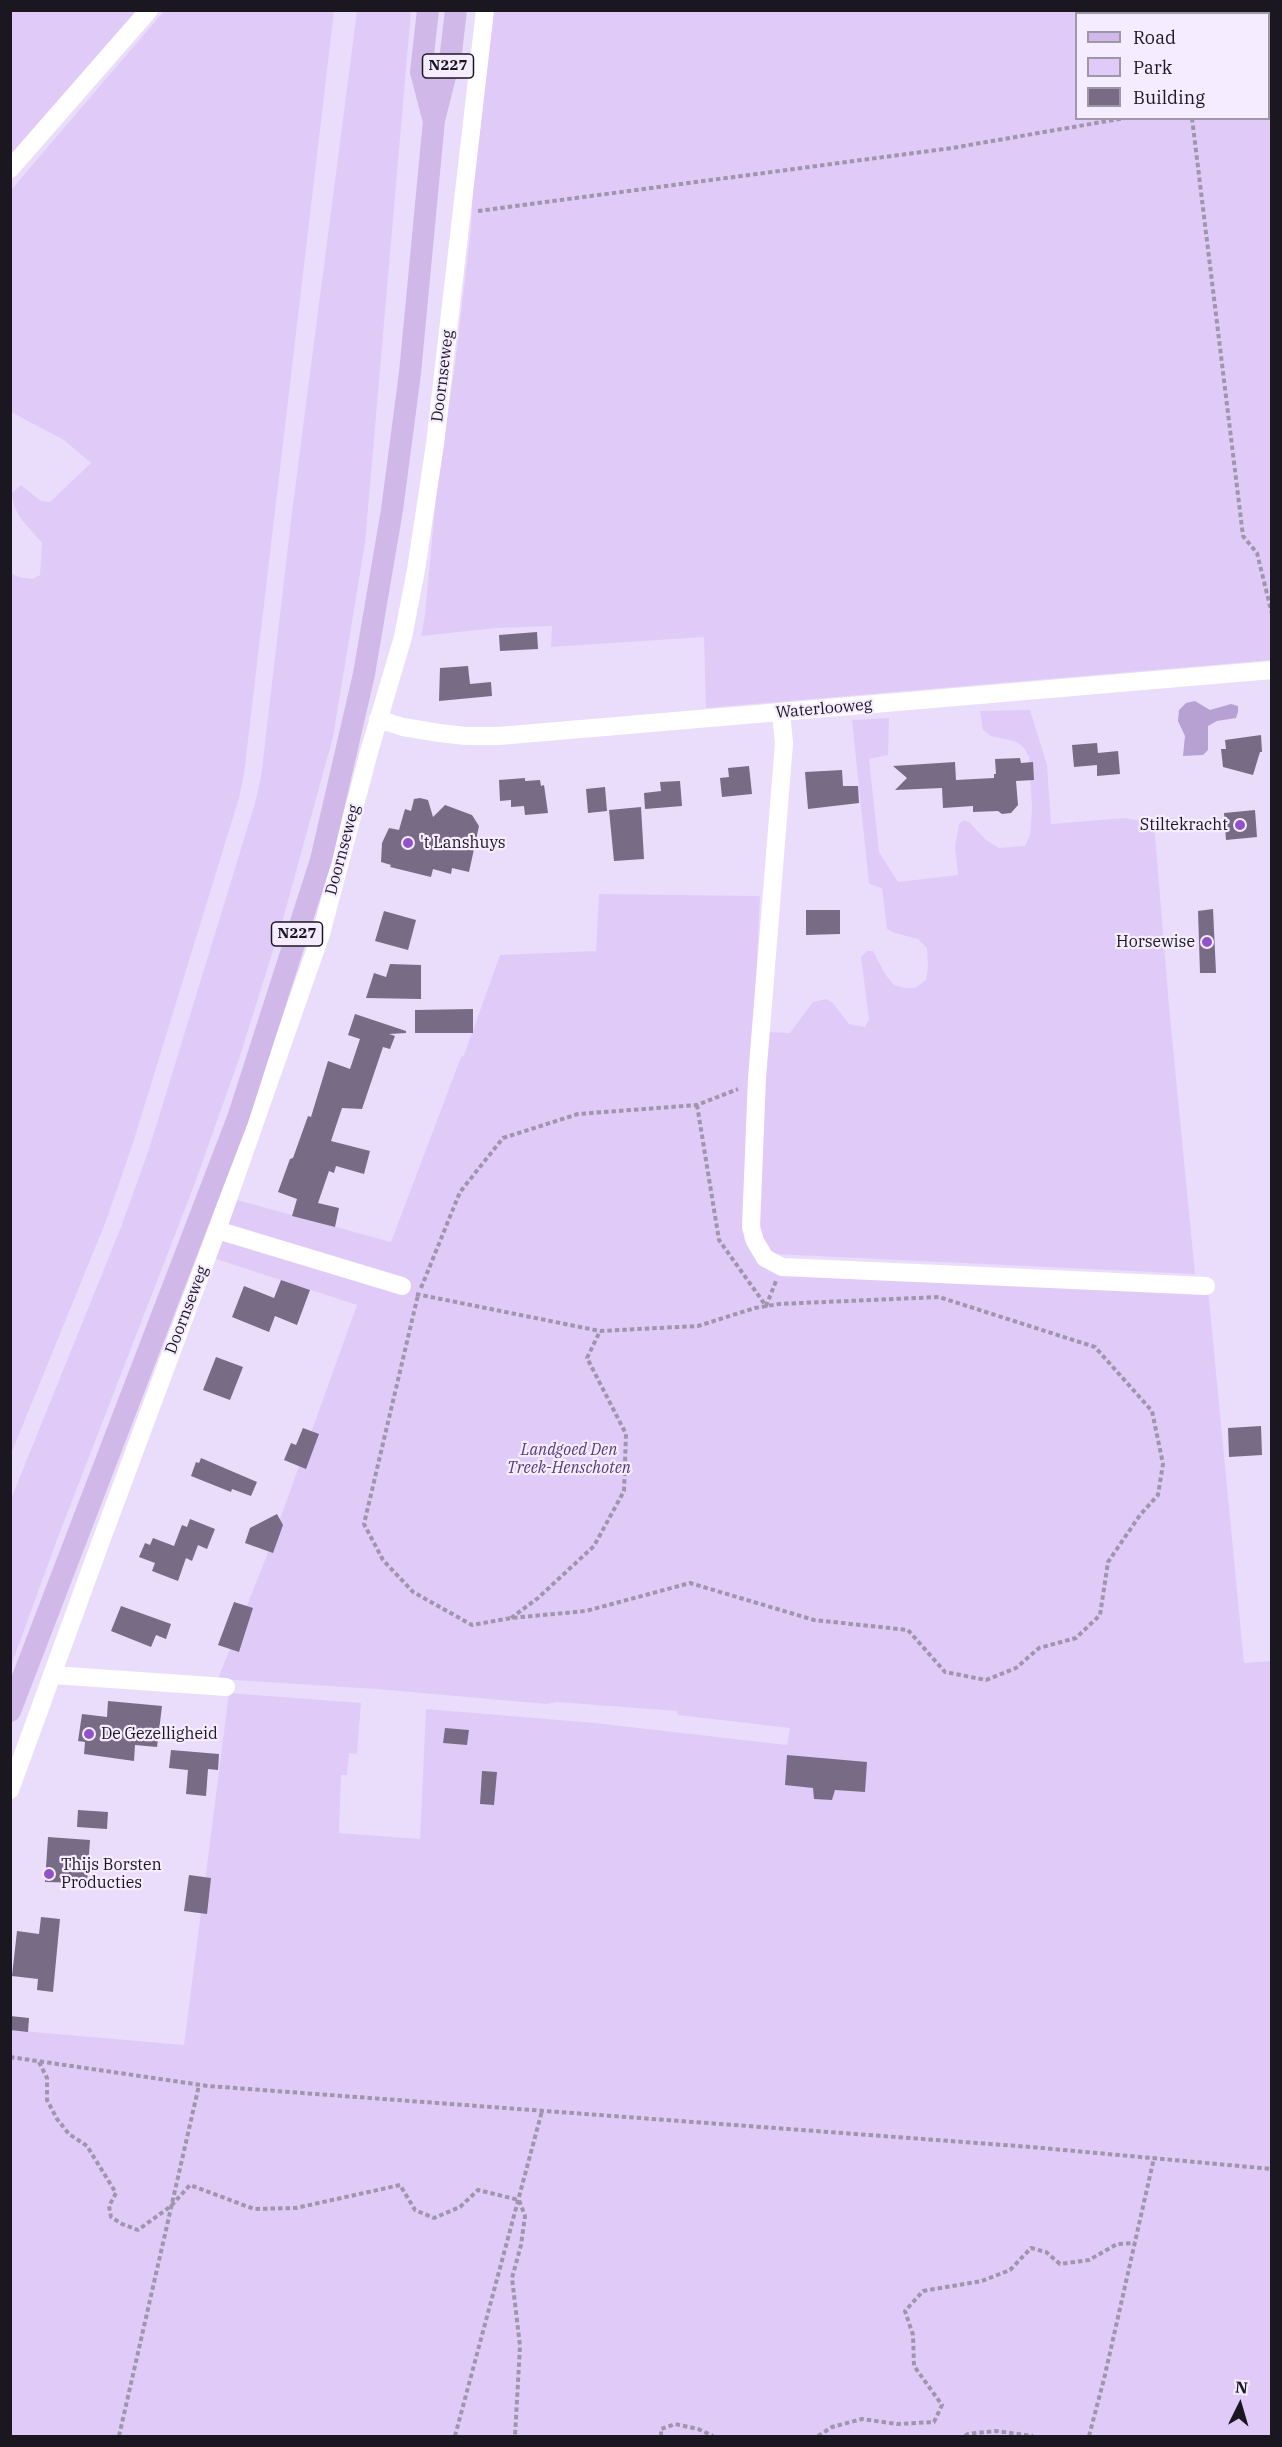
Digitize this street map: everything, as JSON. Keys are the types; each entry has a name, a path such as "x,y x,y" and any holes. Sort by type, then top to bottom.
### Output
{"main road":[{"name":"Doornseweg","path":"428,10 422,72 434,120"},
{"name":"Doornseweg","path":"10,1711 238,1118 321,860 364,674 392,510 410,373 434,120 451,53 456,10"}],"street":[{"path":"10,169 149,10"},
{"name":"Doornseweg","path":"10,1790 217,1230 321,934 378,719 403,637 416,570 435,444 485,10"},
{"name":"Waterlooweg","path":"378,719 414,729 480,736 1272,670"},
{"path":"781,712 784,743 757,1078 751,1227 754,1241 765,1258 782,1267 1206,1286"},
{"path":"217,1230 410,1290"},
{"path":"53,1675 226,1687"}],"path":[{"path":"462,210 476,212 940,149 1113,120"},
{"path":"1192,120 1243,536 1257,554 1272,614"},
{"path":"1268,596 1272,589"},
{"path":"410,1290 600,1331 698,1326 766,1306 939,1297 1095,1347 1152,1412 1163,1464 1158,1495 1140,1515 1108,1562 1100,1615 1076,1638 1039,1648 1016,1668 986,1680 945,1672 908,1630 814,1620 690,1583 586,1611 511,1618 472,1625 413,1592 383,1560 364,1524 410,1290 460,1192 503,1138 578,1114 697,1105 737,1090 757,1078"},
{"path":"697,1105 719,1240 766,1306"},
{"path":"766,1306 782,1267"},
{"path":"511,1618 538,1598 594,1546 624,1491 626,1434 587,1358 600,1331"},
{"path":"10,2057 199,2085 1031,2146 1272,2169"},
{"path":"39,2061 47,2078 47,2100 57,2119 69,2134 87,2146 116,2193 109,2206 111,2217 138,2230 171,2206 190,2185 254,2209 296,2208 400,2185 415,2210 434,2218 460,2207 478,2190 519,2200"},
{"path":"119,2436 199,2085"},
{"path":"455,2436 542,2111"},
{"path":"1089,2436 1154,2158"},
{"path":"515,2436 520,2346 512,2278 521,2245 525,2216 519,2200"},
{"path":"818,2436 832,2427 862,2420 897,2424 934,2422 942,2405 914,2366 913,2335 905,2311 923,2291 982,2281 1000,2274 1010,2270 1031,2248 1046,2252 1060,2264 1089,2260 1117,2244 1135,2243"},
{"path":"661,2436 661,2429 675,2424 698,2428 713,2436"},
{"path":"964,2436 996,2431 1033,2436"}],"green space":[{"path":"11,11 141,11 11,163"},
{"path":"164,11 334,11 244,774 239,798 133,1143 106,1221 11,1454 10,573 32,579 40,575 42,543 21,519 14,506 12,493 21,485 41,501 50,502 91,463 64,440 11,412 11,190"},
{"path":"357,11 411,11 365,543 333,737 283,919 239,1059 195,1183 58,1537 11,1666 11,1499 121,1227 149,1149 261,777 292,512"},
{"path":"494,11 1271,11 1271,660 706,708 704,637 551,647 552,626 496,628 421,636 436,496 471,228 473,186"},
{"path":"1030,710 1047,765 1051,824 1124,818 1154,823 1195,1274 773,1254 762,1246 758,1223 767,1032 790,1033 813,1002 826,999 833,1003 849,1024 865,1027 869,1019 861,957 867,951 873,951 885,974 894,985 905,988 915,988 926,980 928,967 927,948 918,939 887,929 882,888 869,884 852,720 889,718 888,755 869,759 879,852 898,882 958,875 955,847 959,824 964,820 969,822 986,840 999,848 1025,846 1030,835 1032,808 1029,757 1017,742 991,736 983,730 980,711"},
{"name":"Landgoed Den Treek-Henschoten","path":"599,894 760,896 744,1239 760,1264 1208,1289 1244,1663 1271,1661 1271,2436 11,2436 10,2030 184,2045 229,1693 361,1703 357,1754 349,1753 347,1775 341,1775 339,1833 420,1839 426,1709 595,1723 787,1745 790,1728 678,1715 677,1711 557,1702 547,1704 376,1689 218,1679 267,1555 357,1305 213,1258 237,1200 391,1242 461,1057 464,1055 500,955 596,951"}],"shaded area":[{"path":"1195,701 1210,710 1231,704 1238,706 1238,712 1236,718 1217,721 1208,726 1208,750 1203,755 1183,756 1185,736 1178,721 1179,710 1186,703"}],"building":[{"path":"537,632 538,649 500,651 499,635"},
{"path":"468,666 470,684 491,682 492,696 439,701 440,668"},
{"path":"1261,735 1262,752 1260,752 1253,775 1223,767 1221,749 1226,749 1225,740"},
{"path":"1097,743 1098,753 1118,751 1120,774 1097,776 1097,765 1074,767 1072,745"},
{"path":"1020,758 1021,763 1033,762 1034,780 1016,781 1018,805 1011,813 973,812 973,806 943,808 942,788 895,790 907,778 893,766 955,762 956,780 994,778 995,759"},
{"path":"749,766 752,794 722,797 720,778 729,777 728,768"},
{"path":"842,770 843,786 858,786 859,803 808,809 805,772"},
{"path":"525,778 525,781 540,780 541,786 544,785 548,813 525,815 524,806 511,807 511,800 500,801 499,780"},
{"path":"680,781 682,806 645,809 644,793 661,791 660,782"},
{"path":"605,787 607,811 588,813 586,789"},
{"path":"414,799 428,800 433,817 445,805 472,815 479,826 469,872 452,868 451,874 433,869 431,877 390,867 391,865 381,862 382,843 389,828 399,830 405,809 411,811"},
{"path":"641,807 644,859 614,861 609,810"},
{"path":"1255,810 1257,837 1226,840 1224,813"},
{"name":"Horsewise","path":"1213,909 1216,973 1200,973 1198,911"},
{"path":"806,910 840,910 840,934 806,935"},
{"path":"384,911 416,920 408,950 375,941"},
{"path":"390,964 421,965 421,999 366,998 374,973 386,977"},
{"path":"473,1009 473,1033 415,1033 415,1010"},
{"path":"355,1014 406,1031 406,1033 389,1034 395,1036 390,1049 383,1047 362,1109 342,1108 331,1141 370,1151 364,1174 336,1166 334,1173 329,1171 318,1203 339,1208 335,1227 292,1216 297,1199 278,1192 308,1116 311,1117 328,1061 350,1069 360,1039 348,1035"},
{"path":"281,1280 310,1290 297,1325 275,1316 269,1332 232,1317 244,1286 274,1298"},
{"path":"216,1357 243,1367 230,1400 203,1390"},
{"path":"1261,1426 1262,1455 1229,1457 1228,1428"},
{"path":"303,1428 319,1434 306,1469 284,1460 291,1443 296,1445"},
{"path":"201,1458 257,1482 251,1496 232,1489 231,1492 191,1476 196,1462 199,1463"},
{"path":"277,1514 283,1525 273,1553 245,1543 250,1528"},
{"path":"190,1519 215,1529 207,1549 198,1545 192,1561 186,1558 178,1581 152,1571 155,1563 139,1557 145,1543 150,1545 153,1538 174,1546 182,1525 187,1527"},
{"path":"234,1602 253,1608 239,1652 218,1645"},
{"path":"121,1606 171,1624 166,1639 156,1635 151,1647 111,1631"},
{"path":"108,1701 162,1706 157,1747 135,1745 134,1761 84,1754 85,1742 78,1741 82,1714 107,1717"},
{"path":"445,1728 469,1730 467,1745 443,1743"},
{"path":"171,1750 219,1754 218,1770 208,1769 206,1796 186,1794 188,1770 169,1768"},
{"path":"787,1755 867,1762 865,1792 835,1790 832,1800 814,1799 813,1788 785,1785"},
{"path":"482,1771 497,1772 494,1805 480,1804"},
{"path":"78,1810 108,1812 107,1829 77,1827"},
{"path":"48,1837 90,1840 87,1883 45,1882"},
{"path":"189,1875 211,1878 207,1914 184,1911"},
{"path":"41,1917 60,1919 53,1992 37,1990 38,1979 12,1976 17,1931 39,1934"},
{"path":"10,2016 29,2018 28,2032 10,2030"}],"place":[{"name":"Stiltekracht","path":"1240,825"},
{"name":"'t Lanshuys","path":"408,843"},
{"name":"Horsewise","path":"1207,942"},
{"name":"De Gezelligheid","path":"89,1734"},
{"name":"Thijs Borsten Producties","path":"49,1874"}]}
